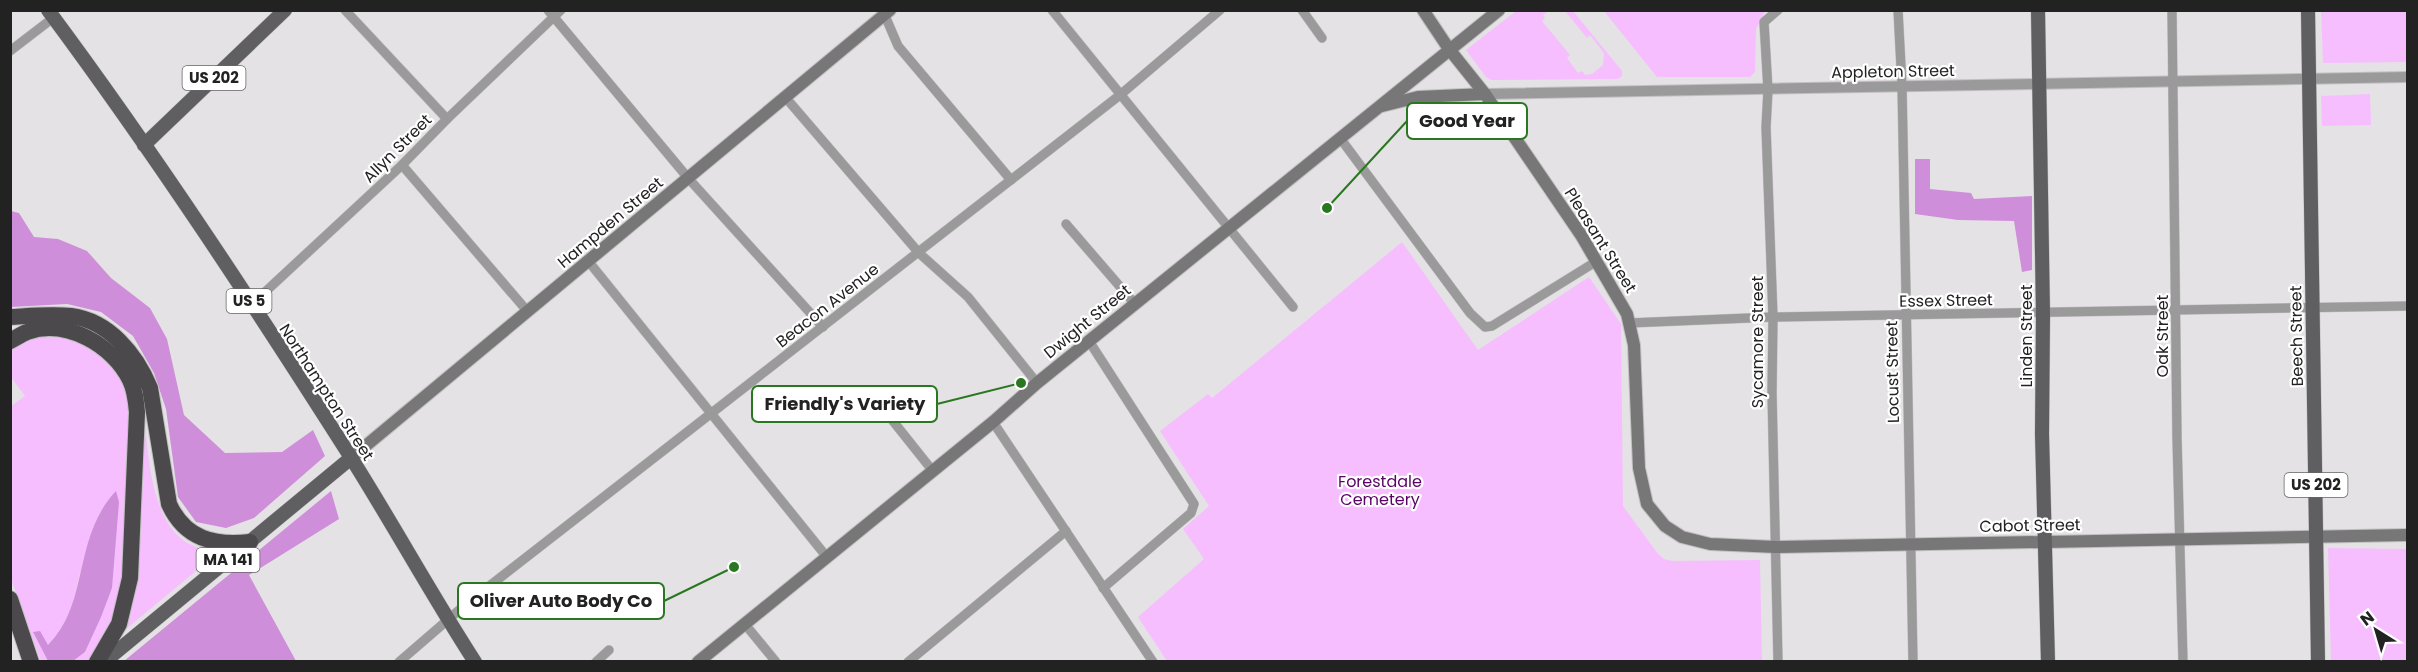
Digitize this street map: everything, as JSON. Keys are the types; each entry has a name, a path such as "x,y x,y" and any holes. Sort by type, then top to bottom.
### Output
{"highway":[{"path":"10,316 72,316 102,327 125,345 143,372 150,388 169,504 175,517 198,537 207,541 230,544 250,542"},
{"path":"10,341 28,332 45,329 65,330 83,336 99,344 122,366 136,396 130,578 119,624 97,662"},
{"path":"10,599 31,662"},
{"path":"10,631 26,662"}],"main road":[{"name":"US 202","path":"144,145 285,10"},
{"name":"Pleasant Street","path":"1422,10 1449,50 1485,94 1597,261 1627,314 1634,345 1639,468 1647,504 1660,520"},
{"name":"Dwight Street","path":"698,662 993,422 1036,383 1499,10"},
{"name":"Linden Street","path":"2038,10 2043,314 2042,434 2048,662"},
{"name":"Beech Street","path":"2308,10 2318,662"},
{"name":"US 5","path":"49,12 144,145"},
{"name":"Hampden Street","path":"351,458 786,98 885,12"},
{"name":"Appleton Street","path":"1379,107 1418,97 1485,94"},
{"name":"Northampton Street","path":"144,145 351,458 475,662"},
{"name":"MA 141","path":"104,662 351,458"},
{"name":"Cabot Street","path":"1660,520 1682,537 1710,544 1776,547 2408,535"}],"street":[{"path":"345,10 447,119"},
{"path":"1052,10 1293,307"},
{"name":"Beacon Avenue","path":"399,662 448,619 1120,95 1220,10"},
{"path":"1302,10 1322,38"},
{"name":"Sycamore Street","path":"1778,10 1764,22 1768,90 1766,127 1773,316 1772,393 1778,662"},
{"name":"Locust Street","path":"1899,10 1913,662"},
{"name":"Oak Street","path":"2172,10 2179,538 2183,662"},
{"path":"10,51 49,12"},
{"path":"885,12 898,46 1011,180"},
{"path":"555,13 688,178 823,327"},
{"name":"Allyn Street","path":"251,305 402,165 555,13"},
{"name":"Appleton Street","path":"1485,94 2408,77"},
{"path":"786,98 919,253 968,297 1036,383"},
{"path":"1340,138 1470,313 1485,327 1492,326 1597,261"},
{"path":"402,165 528,312"},
{"path":"1066,224 1135,304"},
{"path":"589,262 826,556"},
{"name":"Essex Street","path":"1629,323 1773,316 2043,314 2408,306"},
{"path":"1089,341 1194,504 1191,513 1103,588"},
{"path":"877,401 933,470"},
{"path":"993,422 1153,662"},
{"path":"908,662 1066,531"},
{"path":"744,623 776,662"},
{"path":"596,662 609,650"}],"green space":[{"path":"1516,11 1548,11 1543,15 1545,18 1542,21 1570,55 1567,58 1578,73 1582,71 1585,75 1592,74 1603,65 1604,53 1590,35 1587,38 1565,11 1573,11 1622,71 1622,76 1618,79 1491,80 1486,77 1466,50"},
{"path":"1604,11 1765,11 1756,29 1755,72 1750,77 1657,77"},
{"path":"2321,11 2407,11 2407,62 2323,63"},
{"path":"2370,94 2371,125 2322,126 2321,96"},
{"name":"Forestdale Cemetery","path":"1402,242 1478,350 1589,277 1621,324 1623,506 1664,559 1672,561 1760,560 1762,661 1167,661 1138,617 1204,559 1183,529 1209,506 1160,431 1208,394 1212,398"},
{"path":"43,334 75,338 104,356 123,384 132,405 121,590 109,626 100,644 87,661 73,661 85,652 112,588 80,572 70,611 55,637 48,645 33,632 48,661 41,661 11,579 11,406 25,396 11,377 11,345"},
{"path":"145,424 154,486 169,525 182,539 199,548 221,550 119,635"},
{"path":"2328,548 2407,549 2407,661 2331,661"}],"shaded area":[{"path":"1915,159 1930,159 1930,189 1971,193 1974,199 2032,196 2032,270 2022,272 2014,221 1958,220 1915,214"},
{"path":"11,211 19,213 34,237 58,239 87,251 111,278 150,308 167,339 184,415 225,453 282,452 313,430 325,456 254,518 226,528 196,522 178,497 166,409 154,373 133,336 101,312 67,304 11,307"},
{"path":"116,491 119,502 112,588 101,617 85,652 73,661 48,661 33,632 40,631 48,645 61,628 70,610 93,529 102,509"},
{"path":"331,491 339,519 249,575 296,661 124,661"}],"place":[{"name":"Good Year","path":"1327,208"},
{"name":"Friendly's Variety","path":"1021,383"},
{"name":"Oliver Auto Body Co","path":"734,567"}]}
